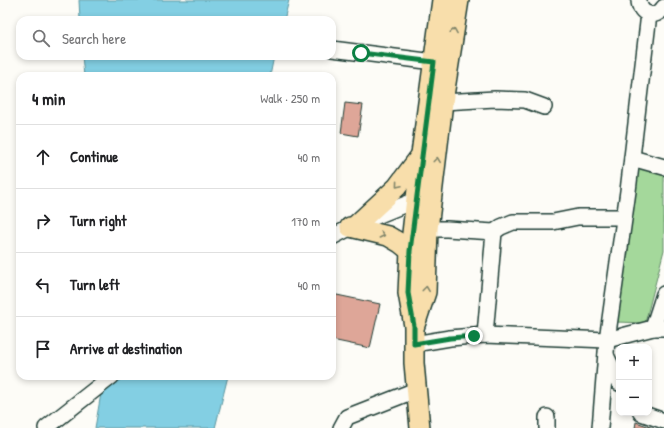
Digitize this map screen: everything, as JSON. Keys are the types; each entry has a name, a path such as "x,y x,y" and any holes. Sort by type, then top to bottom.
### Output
{"main road":[{"path":"414,335 426,292 428,229 424,201 421,154 442,0"},
{"path":"420,428 414,363 414,335 408,293 410,251 424,201 443,102 459,0"},
{"path":"354,225 397,187 421,154"},
{"path":"354,225 388,236 410,251"}],"street":[{"path":"600,428 606,347 632,158 649,8"},
{"path":"336,50 434,62"},
{"path":"443,102 495,99 525,100 544,107"},
{"path":"632,158 664,168"},
{"path":"336,235 354,225 424,201"},
{"path":"428,229 494,232 513,222 553,222 578,217 624,217"},
{"path":"485,335 494,232"},
{"path":"414,335 450,338 485,335 606,347 658,328 664,294"},
{"path":"606,347 618,380"},
{"path":"46,428 107,380"},
{"path":"341,428 347,417 416,390"},
{"path":"650,416 664,421"}],"green space":[{"path":"639,162 664,171 664,250 645,323 616,322"}],"water":[{"path":"79,0 289,0 285,16 80,16"},
{"path":"82,60 273,60 271,72 84,72"},
{"path":"103,380 227,380 215,428 95,428"}],"building":[{"path":"345,103 363,105 358,136 341,133"},
{"path":"336,295 380,304 370,348 336,341"},
{"path":"636,422 653,428 635,428"}],"route":[{"path":"361,53 434,62 410,251 408,293 414,326 414,344 474,336"}]}
